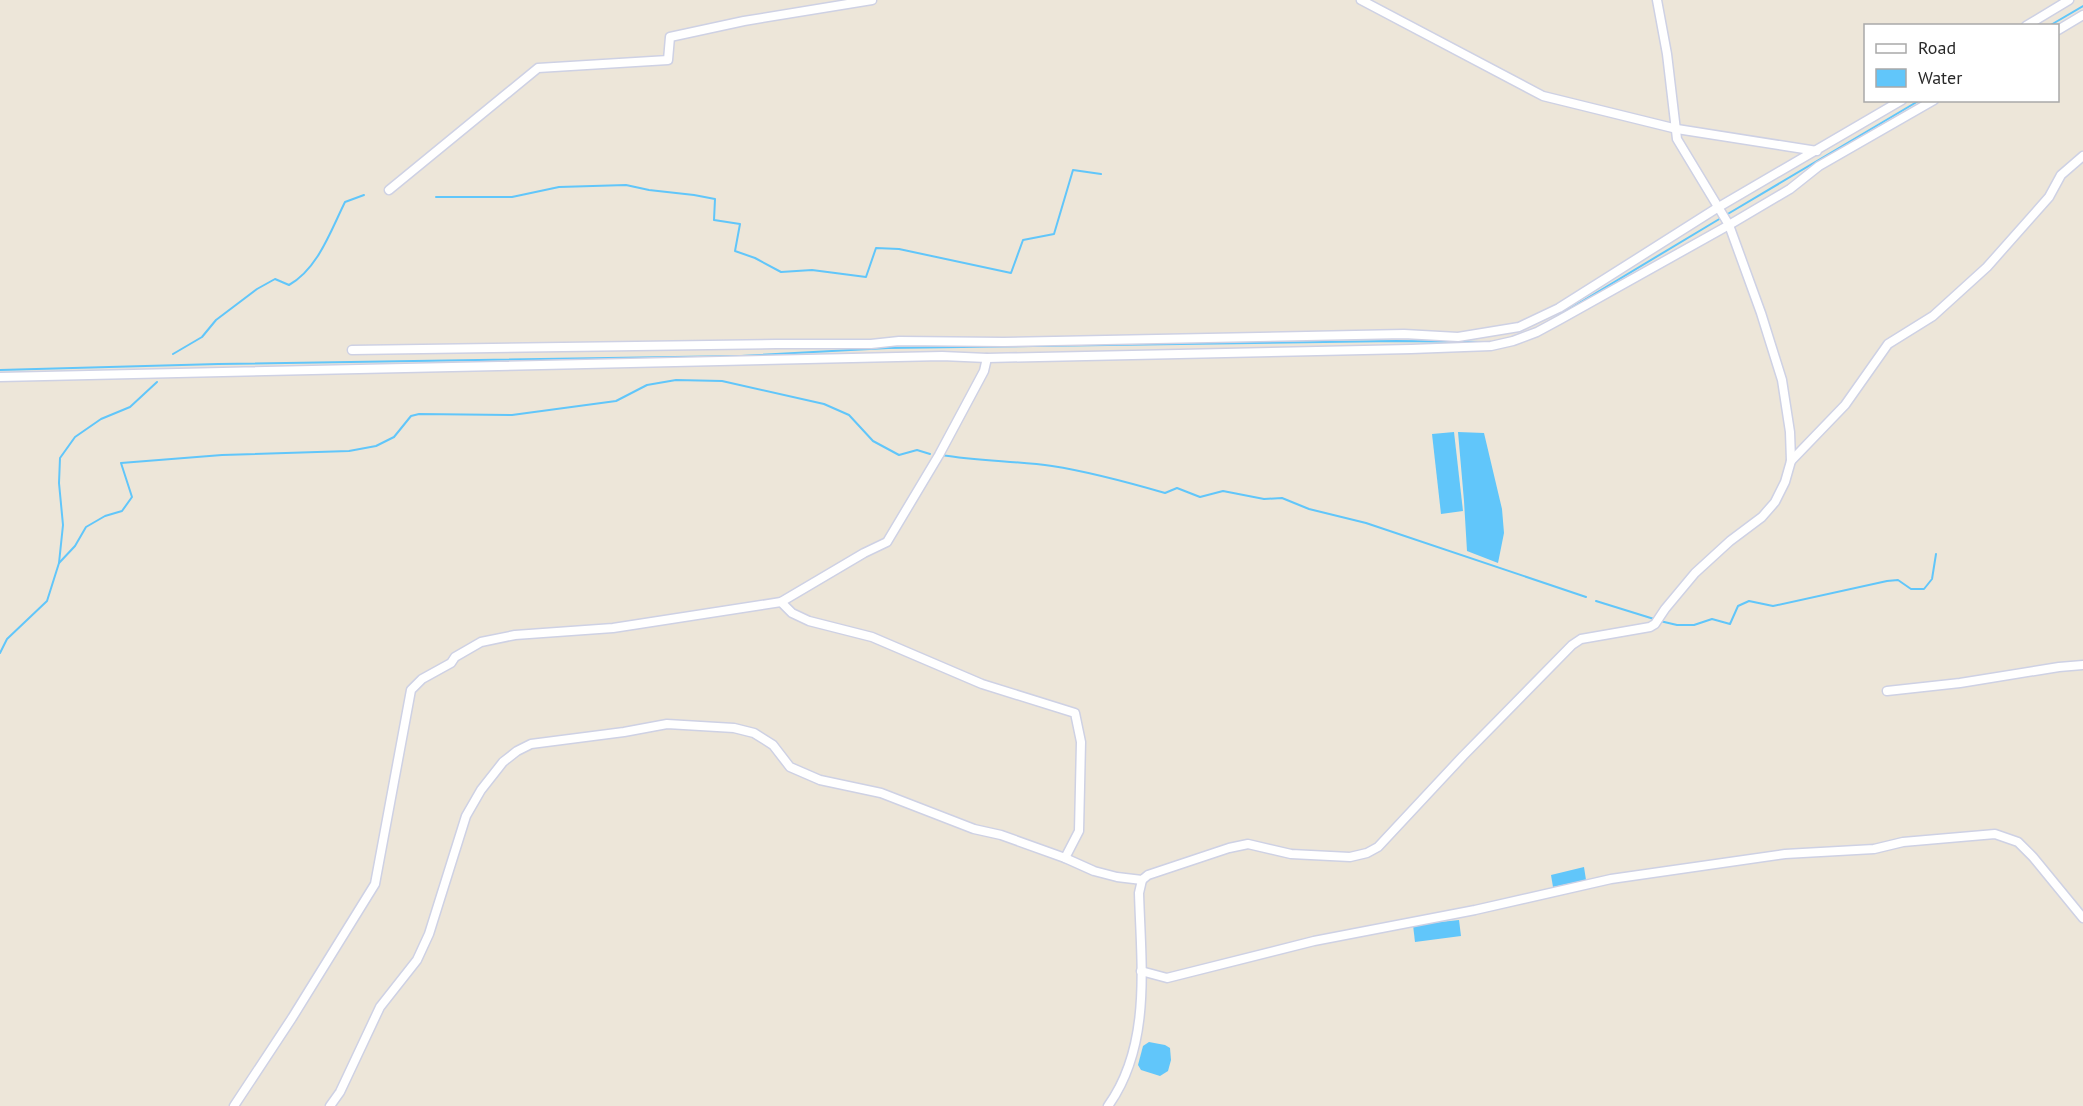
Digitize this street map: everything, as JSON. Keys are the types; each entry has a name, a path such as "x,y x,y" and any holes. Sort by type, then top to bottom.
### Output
{"street":[{"path":"389,190 538,68 668,60 670,37 744,21 872,0"},
{"path":"1361,0 1543,96 1677,129 1818,151"},
{"path":"1108,1106 1117,1094 1138,1035 1141,1006 1140,893 1142,880 1148,875 1228,848 1248,844 1291,854 1350,857 1367,853 1378,847 1572,645 1581,639 1650,627 1655,624 1695,573 1762,516 1775,502 1785,482 1791,461 1790,432 1782,380 1761,313 1729,225 1680,146 1657,0"},
{"path":"2029,24 2069,0"},
{"path":"2059,29 2083,15"},
{"path":"352,350 871,344 898,341 1004,342 1404,334 1458,338 1519,327 1559,308 1899,102"},
{"path":"0,377 1491,346 1537,332 1729,225 1790,189 1819,166 1931,102"},
{"path":"1791,461 1845,405 1888,344 1932,316 1987,267 2049,196 2061,175 2083,156"},
{"path":"234,1106 375,884 411,690 422,679 482,642 515,635 613,628 781,602 887,542 939,455 984,371 987,358"},
{"path":"781,602 792,613 809,621 872,637 982,684 1075,713 1081,742 1079,831 1065,858"},
{"path":"1887,691 2083,665"},
{"path":"330,1106 340,1092 380,1007 417,960 429,934 466,816 481,790 503,762 531,744 667,724 734,728 754,733 773,745 790,767 805,774 835,784 881,793 974,829 1001,835 1065,858 1094,872 1142,880"},
{"path":"1141,971 1167,978 1314,941 1475,910 1611,879 1785,854 1874,849 1903,842 1995,834 2018,842 2083,918"}],"water":[{"path":"1454,432 1463,511 1441,514 1432,434"},
{"path":"1458,432 1484,433 1502,509 1504,533 1498,563 1467,551"},
{"path":"1584,867 1586,880 1553,887 1551,875"},
{"path":"1459,920 1461,936 1415,942 1413,925"},
{"path":"1149,1042 1170,1048 1171,1060 1168,1071 1160,1076 1141,1070 1138,1065 1143,1046"}],"waterway":[{"path":"2052,24 2083,6"},
{"path":"1726,215 1917,102"},
{"path":"436,197 512,197 559,187 626,185 715,199 714,220 740,224 735,251 755,258 781,272 812,270 866,277 876,248 899,249 1011,273 1023,240 1054,234 1073,170 1101,174"},
{"path":"173,354 202,337 216,320 257,289 275,279 289,285 299,278 323,248 345,202 364,195"},
{"path":"1546,323 1721,218"},
{"path":"0,370 218,364 741,356 888,348 1396,341 1484,342"},
{"path":"59,563 75,546 86,527 105,516 122,511 132,497 121,463 222,455 349,451 376,446 394,437 411,416 419,414 512,415 616,401 647,385 676,380 722,381 824,404 849,415 873,441 899,455 917,450 930,454"},
{"path":"0,653 7,639 47,601 59,563 63,525 59,483 60,458 75,437 101,419 130,407 157,382"},
{"path":"941,455 1066,468 1165,493 1177,488 1200,497 1223,491 1264,499 1282,498 1309,509 1366,523 1586,597"},
{"path":"1660,621 1677,625 1694,625 1712,619 1730,624 1738,606 1749,601 1773,606 1887,581 1898,580 1911,589 1924,589 1932,579 1936,554"},
{"path":"1596,601 1654,619"}]}
